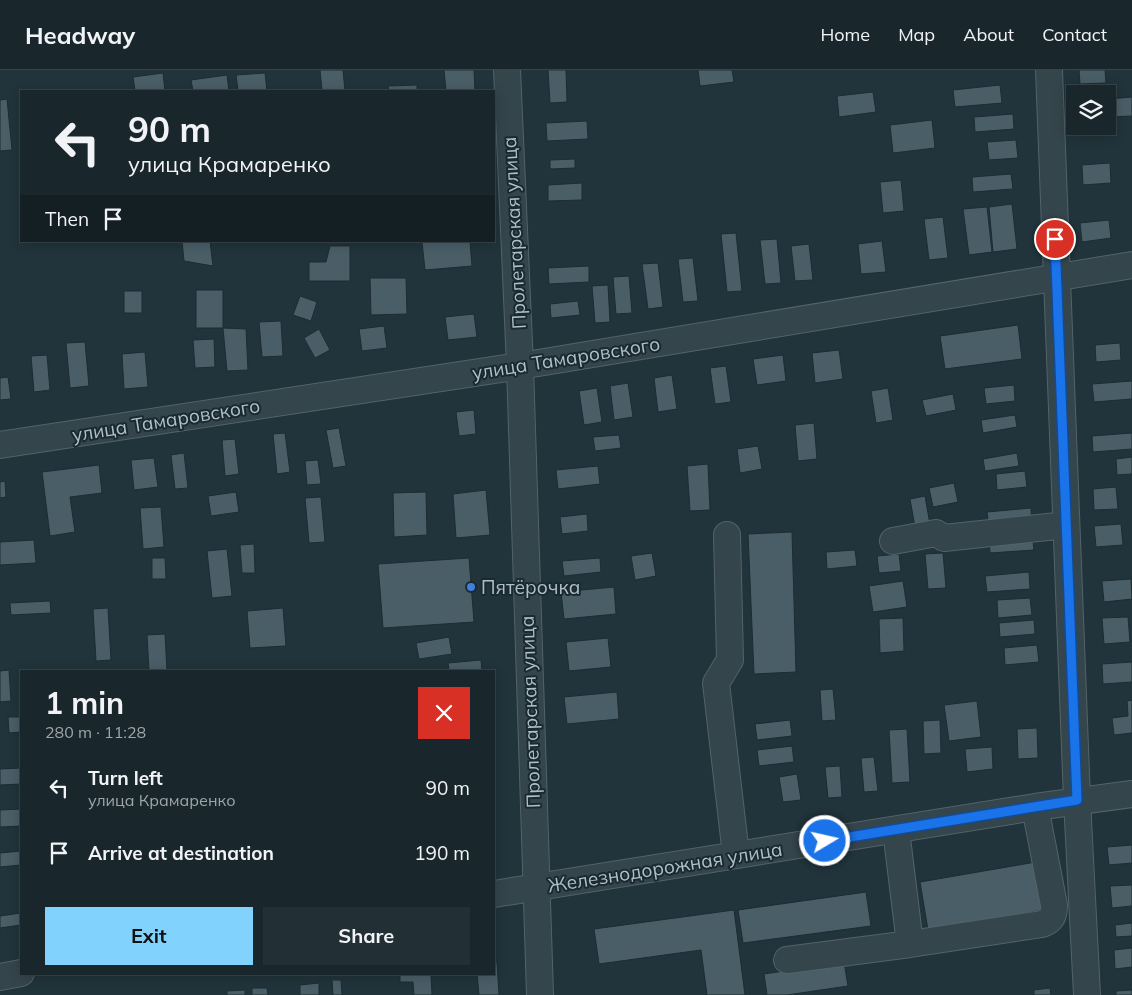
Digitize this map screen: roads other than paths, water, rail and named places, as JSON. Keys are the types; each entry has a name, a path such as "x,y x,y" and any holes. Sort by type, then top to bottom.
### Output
{"street":[{"name":"Пролетарская улица","path":"507,70 520,366 535,888 540,995"},
{"path":"1050,70 1056,276 1077,800 1087,995"},
{"name":"улица Тамаровского","path":"0,445 520,366 1056,276 1132,265"},
{"path":"893,541 936,533 944,538 1066,525"},
{"path":"727,535 730,660 716,684 736,855"},
{"name":"Железнодорожная улица","path":"495,894 1077,800 1132,794"},
{"path":"787,960 910,944 1042,924 1050,921 1054,915 1054,905 1036,807"},
{"path":"896,830 910,944"},
{"path":"0,977 20,973"}],"place":[{"name":"Пятёрочка","path":"471,587"}]}
